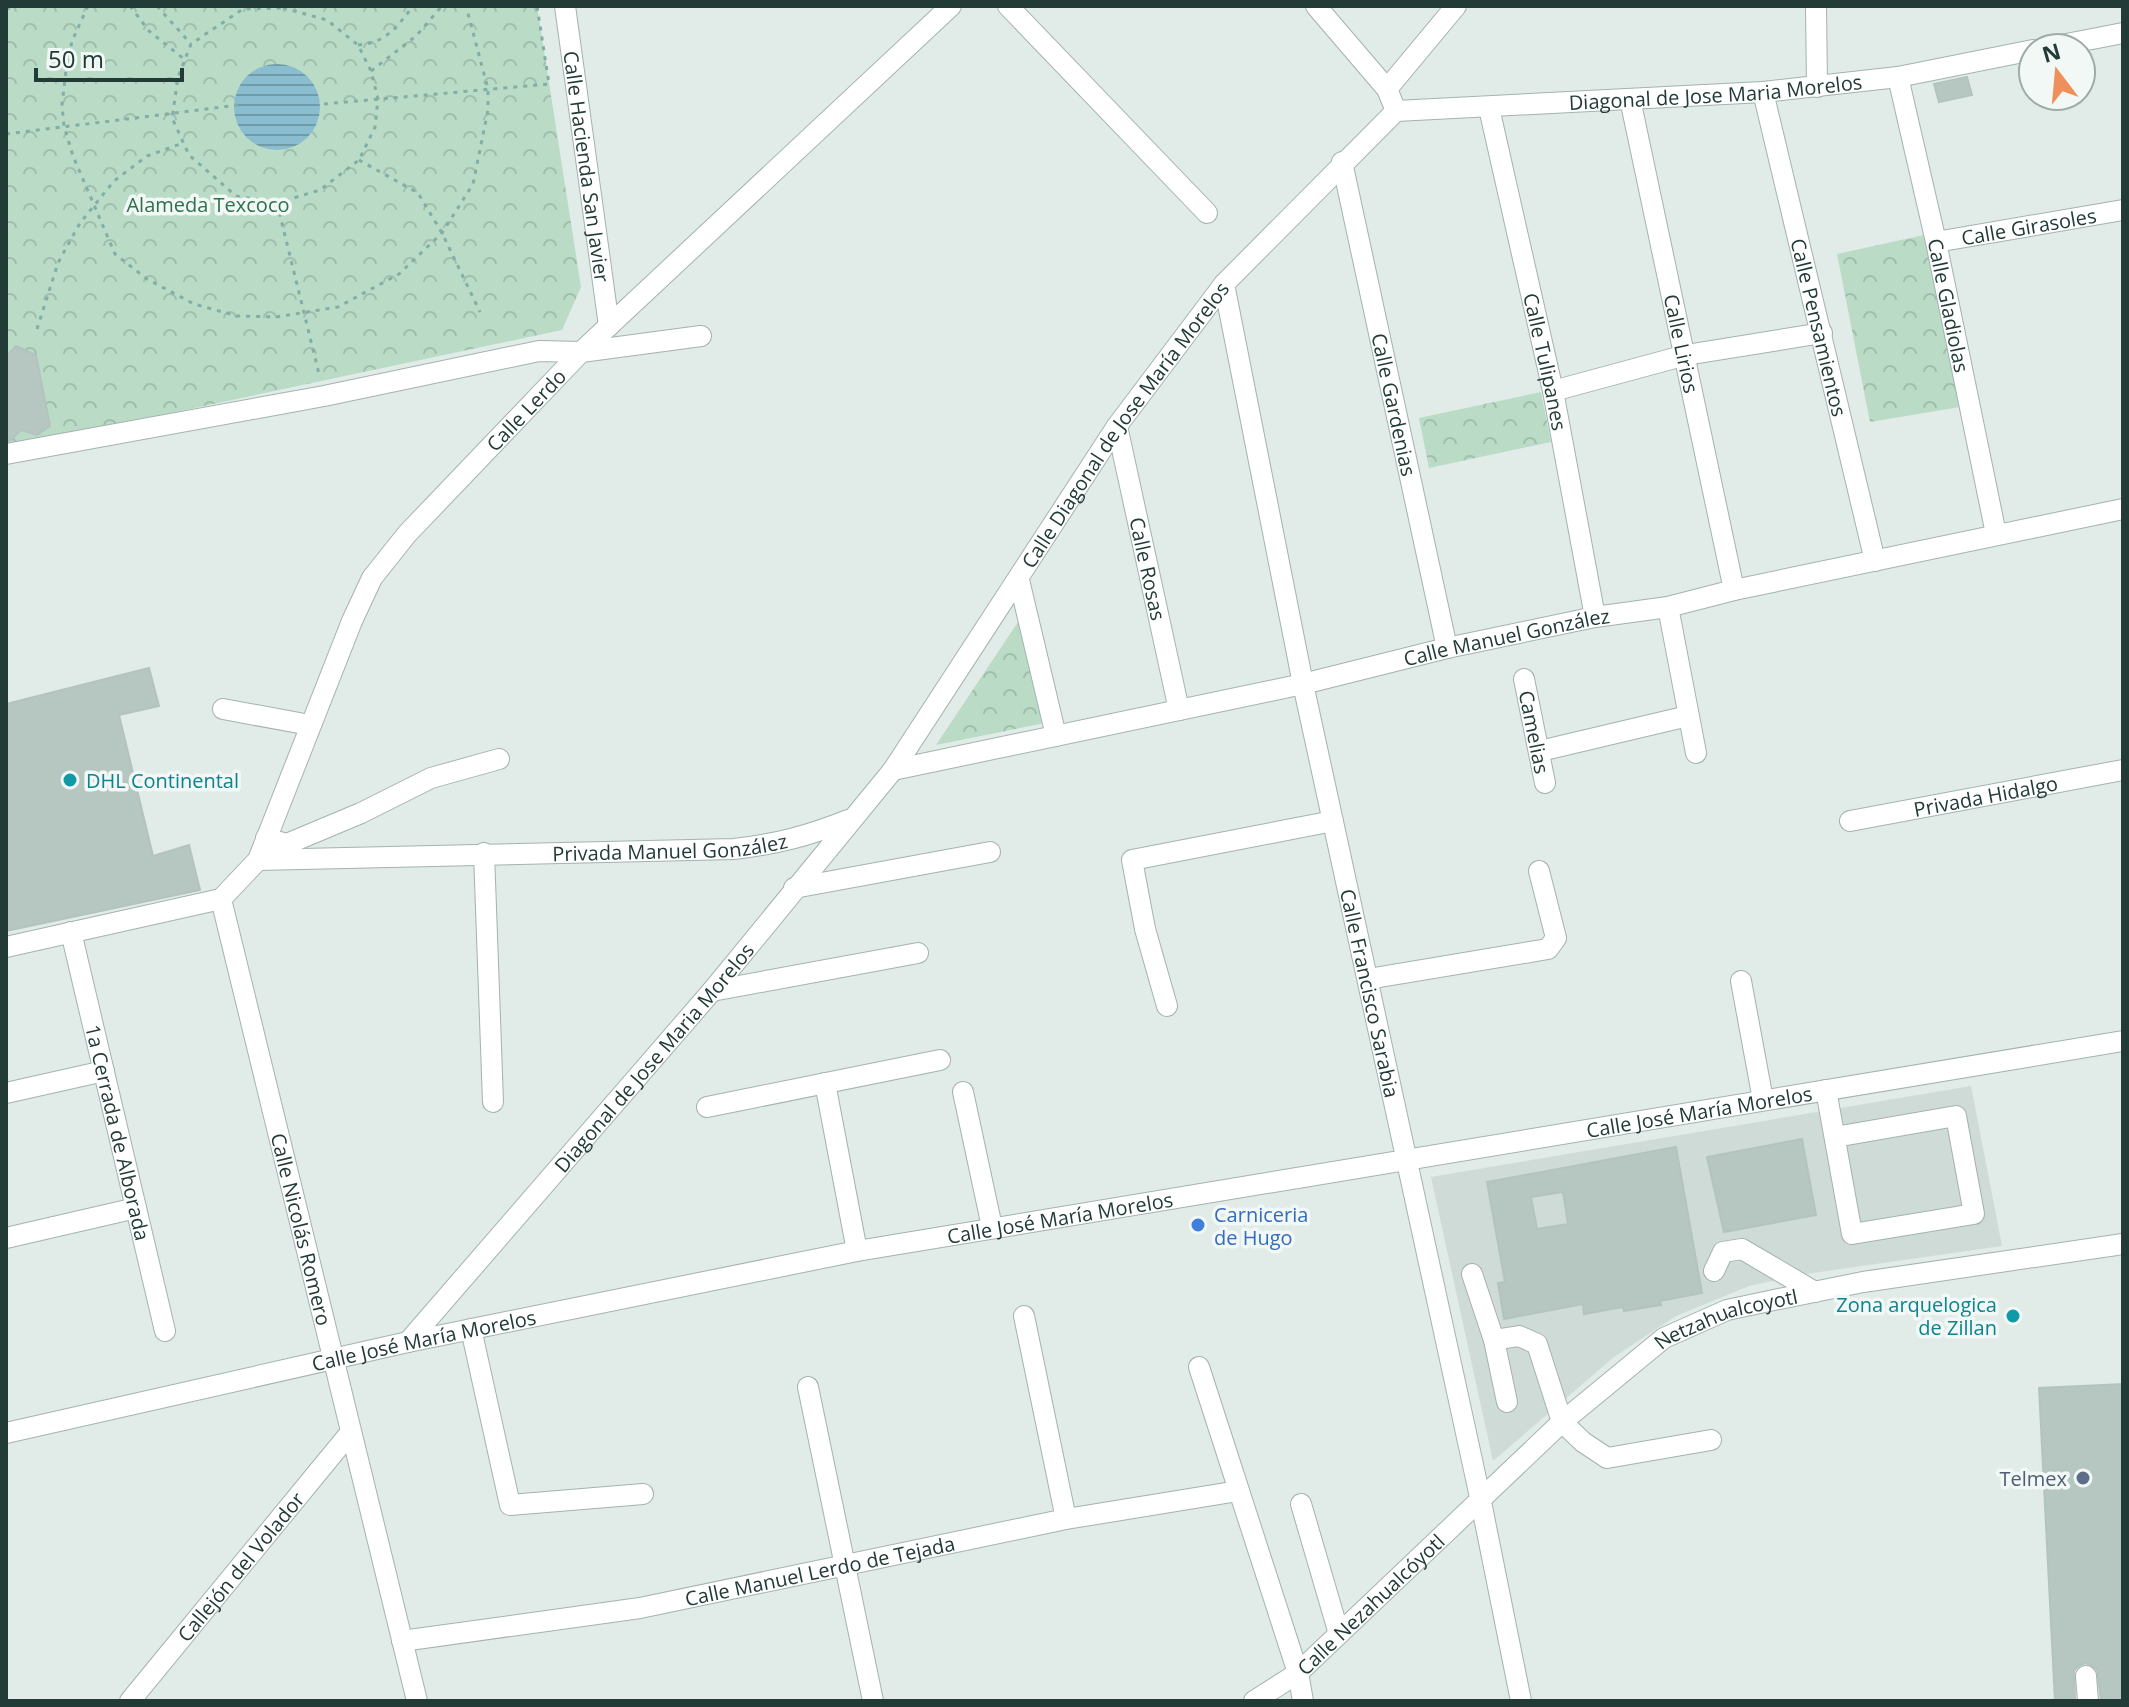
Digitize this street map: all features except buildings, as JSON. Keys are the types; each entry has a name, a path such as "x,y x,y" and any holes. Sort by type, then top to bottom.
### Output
{"street":[{"name":"Calle Hacienda San Javier","path":"565,6 609,326"},
{"name":"Calle Lerdo","path":"221,899 258,860 337,656 372,578 407,534 581,352 951,6"},
{"path":"1008,6 1207,213"},
{"path":"1316,6 1387,89 1396,111"},
{"path":"1387,89 1456,6"},
{"path":"1816,6 1817,87"},
{"path":"2097,38 2123,33"},
{"name":"Diagonal de Jose Maria Morelos","path":"1396,111 1817,87 1898,77 2017,53"},
{"name":"Calle Gladiolas","path":"1898,77 1936,242 1996,534"},
{"name":"Calle Pensamientos","path":"1763,92 1875,561"},
{"name":"Calle Lirios","path":"1630,99 1734,590"},
{"name":"Calle Tulipanes","path":"1489,108 1553,391 1595,617"},
{"name":"Calle Diagonal de Jose María Morelos","path":"893,770 1117,426 1224,284 1396,111"},
{"name":"Calle Gardenias","path":"1342,162 1447,648"},
{"name":"Calle Girasoles","path":"1936,242 2123,210"},
{"name":"Calle Francisco Sarabia","path":"1224,284 1303,684 1480,1497 1521,1701"},
{"path":"1553,391 1686,355 1822,333"},
{"path":"6,454 324,396 539,351 581,352 701,336"},
{"name":"Calle Rosas","path":"1117,426 1179,710"},
{"name":"Calle Manuel González","path":"893,770 1303,684 1447,648 1595,617 1668,607 1734,590 2123,509"},
{"path":"1019,580 1056,736"},
{"path":"1668,607 1696,753"},
{"name":"Camelias","path":"1524,679 1545,783"},
{"path":"223,709 310,725"},
{"path":"1540,751 1688,716"},
{"path":"266,838 287,844 361,813 431,778 499,759"},
{"name":"Diagonal de Jose Maria Morelos","path":"408,1342 712,991 893,770"},
{"name":"Privada Hidalgo","path":"1850,821 2123,770"},
{"name":"Privada Manuel González","path":"258,860 734,849 808,837 851,818"},
{"path":"1167,1006 1145,929 1132,860 1333,821"},
{"path":"794,888 990,852"},
{"path":"484,853 493,1102"},
{"path":"1368,979 1548,949 1556,938 1539,871"},
{"path":"6,947 221,899"},
{"name":"Calle Nicolás Romero","path":"221,899 417,1701"},
{"name":"1a Cerrada de Alborada","path":"71,932 165,1331"},
{"path":"712,991 918,953"},
{"path":"1741,981 1763,1100"},
{"name":"Calle José María Morelos","path":"6,1433 408,1342 857,1251 2123,1041"},
{"path":"707,1107 940,1060"},
{"path":"6,1093 104,1071"},
{"path":"825,1083 857,1251"},
{"path":"1826,1090 1852,1234 1974,1214 1956,1116 1835,1137"},
{"path":"963,1092 992,1227"},
{"path":"6,1238 136,1208"},
{"name":"Netzahualcoyotl","path":"1480,1497 1562,1422 1664,1338 1727,1310 1863,1282 2123,1244"},
{"path":"1714,1271 1723,1252 1742,1249 1815,1292"},
{"path":"1472,1274 1494,1340 1507,1402"},
{"path":"1024,1316 1066,1519"},
{"path":"471,1329 510,1505 643,1494"},
{"path":"1494,1340 1519,1336 1537,1344 1562,1422 1583,1442 1607,1458 1711,1440"},
{"path":"1199,1367 1298,1673 1303,1701"},
{"path":"808,1387 873,1701"},
{"name":"Callejón del Volador","path":"130,1701 350,1433"},
{"name":"Calle Manuel Lerdo de Tejada","path":"402,1641 640,1608 1066,1519 1238,1491"},
{"name":"Calle Nezahualcóyotl","path":"1254,1701 1298,1673 1480,1497"},
{"path":"1301,1504 1339,1634"},
{"path":"2086,1676 2088,1701"}],"path":[{"path":"6,9 19,6"},
{"path":"88,6 72,41 66,70 62,105 64,126 73,156 115,254 147,279 194,304 237,316 276,317 338,307 399,274 442,233 473,184 488,110 488,89 466,6"},
{"path":"130,6 149,31 185,59"},
{"path":"157,6 191,44"},
{"path":"358,45 377,44 413,6"},
{"path":"371,71 416,36 442,6"},
{"path":"324,104 549,84 537,6"},
{"path":"242,8 283,8 327,20 358,45 371,71 378,99 375,127 359,160 320,190 277,203 236,196 189,155 173,120 178,77 185,59 191,44 242,8"},
{"path":"6,134 239,105"},
{"path":"37,329 58,263 80,223 114,181 147,156 183,143"},
{"path":"359,160 418,193 442,233 480,312"},
{"path":"277,203 324,396"}],"shaded area":[{"path":"1971,1086 2002,1246 1806,1274 1749,1286 1676,1316 1614,1357 1493,1461 1431,1177"}],"green space":[{"name":"Alameda Texcoco","path":"6,6 537,6 581,287 562,330 15,446 6,443"},
{"path":"1924,235 1960,407 1870,422 1837,254"},
{"path":"1541,392 1551,442 1429,468 1419,418"},
{"path":"1020,619 1045,723 936,745"}],"water":[{"path":"277,64 301,71 313,83 320,107 313,131 301,143 277,150 253,143 241,131 234,107 241,83 253,71"}],"place":[{"name":"DHL Continental","path":"70,780"},
{"name":"Carniceria de Hugo","path":"1198,1225"},
{"name":"Zona arquelogica de Zillan","path":"2013,1316"},
{"name":"Telmex","path":"2083,1478"}]}
